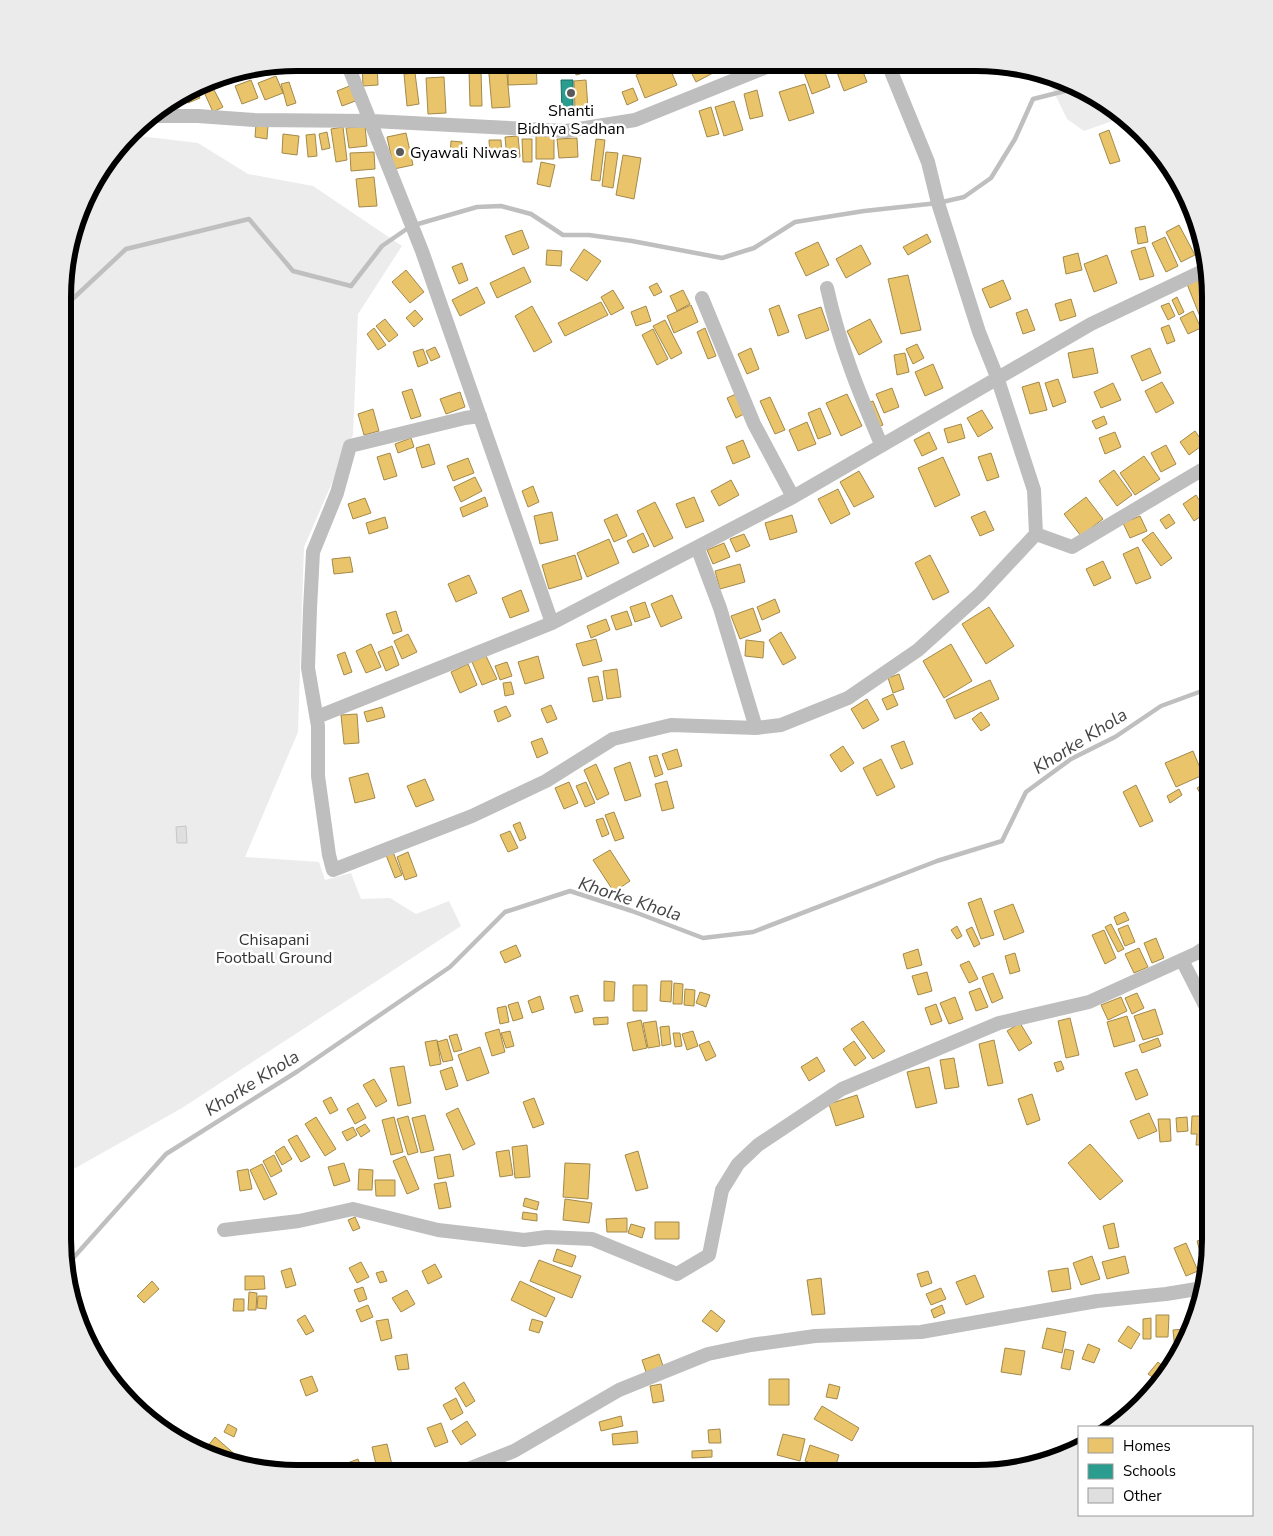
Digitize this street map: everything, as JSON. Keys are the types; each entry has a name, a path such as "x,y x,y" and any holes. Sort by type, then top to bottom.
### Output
{"street":[{"path":"350,71 372,121 422,251 552,622"},
{"path":"163,116 198,116 254,120 372,121 566,131 635,120 757,71"},
{"path":"480,416 350,446 337,493 313,552 308,668 317,717 318,776 329,855 334,870 472,816 546,781 613,739 671,725 756,728 781,725 848,698 918,650 980,594 1036,534 1034,490 997,377 979,332 938,203 928,162 891,71"},
{"path":"317,717 552,622 792,497 997,377 1092,324 1200,272"},
{"path":"827,288 835,327 856,386 881,444"},
{"path":"702,298 754,424 792,497"},
{"path":"1036,534 1072,548 1202,470"},
{"path":"698,547 720,608 756,728"},
{"path":"224,1230 299,1220 353,1209 438,1230 524,1240 546,1237 592,1239 677,1274 709,1255 722,1190 738,1164 758,1145 842,1089 999,1023 1089,1002 1182,960 1202,949"},
{"path":"1182,960 1202,999"},
{"path":"477,1465 514,1450 619,1390 708,1354 751,1345 814,1336 921,1332 1097,1301 1196,1289"}],"green space":[{"path":"1050,84 1089,102 1116,120 1084,131 1067,119"},
{"name":"Chisapani Football Ground","path":"138,136 198,143 248,174 313,186 402,246 358,314 353,435 304,547 298,732 245,857 319,862 325,880 351,873 361,899 390,898 416,914 449,901 461,926 182,1108 71,1170 71,297 73,268 79,239 88,211 109,172"}],"building: Homes":[{"path":"362,71 377,71 378,85 363,86"},
{"path":"469,71 481,71 482,106 470,106"},
{"path":"489,71 507,71 510,107 492,108"},
{"path":"508,71 536,71 537,84 508,85"},
{"path":"575,71 587,71 587,72 576,75"},
{"path":"646,71 671,71 677,85 645,98 636,75"},
{"path":"690,71 712,71 713,73 696,82"},
{"path":"803,71 824,71 830,87 812,94"},
{"path":"836,71 863,71 867,82 844,91"},
{"path":"415,73 419,104 407,106 404,74"},
{"path":"276,76 283,93 265,100 258,83"},
{"path":"444,77 446,113 428,114 426,78"},
{"path":"251,80 258,98 242,104 235,86"},
{"path":"586,80 588,109 575,110 574,81"},
{"path":"289,82 296,103 287,106 281,84"},
{"path":"805,84 814,113 789,121 779,92"},
{"path":"352,85 358,100 342,106 337,91"},
{"path":"213,88 223,107 213,112 204,92"},
{"path":"633,88 638,100 627,105 622,92"},
{"path":"757,90 763,116 750,119 744,94"},
{"path":"198,94 200,98 188,103 187,100"},
{"path":"734,101 743,130 724,136 715,107"},
{"path":"711,107 719,134 707,137 699,111"},
{"path":"256,124 268,125 267,139 255,137"},
{"path":"365,126 367,146 349,148 346,128"},
{"path":"343,127 347,160 336,162 331,129"},
{"path":"1109,130 1120,161 1110,164 1099,134"},
{"path":"327,132 330,148 322,150 319,134"},
{"name":"Gyawali Niwas","path":"406,133 413,165 394,169 387,137"},
{"path":"283,134 299,136 297,155 282,153"},
{"path":"315,134 317,156 308,157 306,135"},
{"path":"536,134 554,134 554,159 536,159"},
{"path":"518,136 520,157 507,158 505,137"},
{"path":"577,138 578,157 559,158 557,139"},
{"path":"522,139 532,139 532,162 523,162"},
{"path":"596,139 605,140 600,181 591,180"},
{"path":"489,140 501,140 502,158 490,159"},
{"path":"451,141 462,142 461,157 450,156"},
{"path":"374,152 375,169 351,171 350,153"},
{"path":"606,152 618,153 613,188 602,186"},
{"path":"623,155 641,158 634,199 616,195"},
{"path":"541,162 555,165 550,187 537,184"},
{"path":"374,177 377,206 359,207 356,179"},
{"path":"1179,225 1195,255 1181,262 1166,232"},
{"path":"1145,226 1148,242 1138,244 1135,228"},
{"path":"522,230 529,248 513,255 505,236"},
{"path":"927,234 931,242 908,255 903,247"},
{"path":"1165,237 1178,266 1166,272 1152,243"},
{"path":"818,242 829,265 806,276 795,253"},
{"path":"861,245 871,264 846,278 836,259"},
{"path":"1145,247 1154,276 1140,280 1131,251"},
{"path":"584,249 601,261 587,281 570,270"},
{"path":"547,250 562,251 561,266 546,265"},
{"path":"1078,253 1082,270 1066,274 1063,257"},
{"path":"1107,255 1117,283 1094,292 1084,264"},
{"path":"462,263 468,280 459,284 452,267"},
{"path":"524,267 531,282 497,298 490,283"},
{"path":"406,270 424,292 410,303 392,282"},
{"path":"908,275 921,330 901,334 888,279"},
{"path":"1201,278 1201,319 1187,284"},
{"path":"1003,280 1011,299 990,308 982,289"},
{"path":"657,283 662,292 654,296 649,287"},
{"path":"477,287 485,303 460,316 452,300"},
{"path":"613,290 624,308 611,315 601,297"},
{"path":"683,290 690,304 677,311 670,296"},
{"path":"1177,297 1184,312 1179,315 1172,300"},
{"path":"1071,299 1076,316 1060,321 1055,304"},
{"path":"601,302 608,315 565,336 558,323"},
{"path":"1169,303 1175,316 1168,320 1161,306"},
{"path":"691,305 698,322 674,333 667,316"},
{"path":"779,305 789,332 778,336 769,309"},
{"path":"532,306 552,342 534,352 515,316"},
{"path":"646,306 651,321 636,326 631,312"},
{"path":"821,307 829,330 806,339 798,315"},
{"path":"1027,309 1035,330 1023,334 1016,313"},
{"path":"415,310 423,319 414,327 406,318"},
{"path":"1193,311 1201,328 1188,334 1180,318"},
{"path":"385,319 398,335 389,342 376,326"},
{"path":"870,319 882,342 859,355 847,331"},
{"path":"665,320 682,353 671,359 653,326"},
{"path":"1169,325 1175,341 1167,344 1161,328"},
{"path":"374,328 386,345 378,350 367,334"},
{"path":"705,328 716,356 708,359 697,332"},
{"path":"653,329 668,359 657,365 642,335"},
{"path":"917,344 924,358 913,364 906,349"},
{"path":"435,347 440,357 431,361 426,351"},
{"path":"751,348 759,369 747,374 738,354"},
{"path":"1093,348 1098,373 1073,378 1068,353"},
{"path":"1150,348 1161,373 1142,381 1131,356"},
{"path":"423,349 428,363 418,367 413,352"},
{"path":"905,353 909,372 897,375 894,355"},
{"path":"933,364 943,388 925,396 915,372"},
{"path":"1058,379 1066,402 1053,407 1045,383"},
{"path":"1039,382 1047,410 1030,414 1022,387"},
{"path":"1162,382 1174,403 1156,413 1145,391"},
{"path":"1113,383 1121,400 1101,408 1094,392"},
{"path":"892,388 899,407 884,413 876,394"},
{"path":"412,389 421,416 411,419 402,392"},
{"path":"460,392 465,407 446,414 440,399"},
{"path":"736,394 744,414 736,418 727,398"},
{"path":"847,394 862,426 841,436 826,403"},
{"path":"770,397 785,430 775,434 760,401"},
{"path":"873,401 883,425 876,428 866,404"},
{"path":"820,408 831,434 818,439 808,413"},
{"path":"373,409 379,431 364,435 358,414"},
{"path":"982,410 993,428 978,437 967,418"},
{"path":"1104,416 1107,424 1096,429 1092,421"},
{"path":"807,422 816,444 798,451 789,430"},
{"path":"961,424 965,438 948,443 944,429"},
{"path":"1195,431 1202,441 1202,445 1189,455 1180,442"},
{"path":"929,432 937,449 922,456 914,440"},
{"path":"1115,432 1121,447 1105,454 1099,438"},
{"path":"411,438 414,447 398,453 395,444"},
{"path":"743,440 750,457 733,464 726,447"},
{"path":"429,444 435,464 422,468 416,448"},
{"path":"1166,445 1176,464 1161,472 1151,453"},
{"path":"390,453 397,476 384,480 377,457"},
{"path":"991,453 999,477 987,481 978,457"},
{"path":"1144,456 1160,479 1135,495 1120,473"},
{"path":"943,457 960,495 935,507 918,468"},
{"path":"468,458 474,473 453,481 447,466"},
{"path":"1114,470 1132,495 1117,506 1099,481"},
{"path":"859,471 874,497 854,507 840,482"},
{"path":"475,477 482,491 461,502 454,487"},
{"path":"731,480 739,495 719,506 711,491"},
{"path":"533,486 539,502 528,507 522,491"},
{"path":"838,489 850,514 831,524 818,499"},
{"path":"1196,495 1202,504 1202,515 1194,521 1183,504"},
{"path":"485,497 488,506 463,517 460,508"},
{"path":"694,497 704,521 686,528 676,504"},
{"path":"1086,497 1103,519 1081,536 1064,514"},
{"path":"365,498 371,513 353,519 348,504"},
{"path":"655,502 673,538 654,547 637,511"},
{"path":"985,511 994,530 980,536 971,517"},
{"path":"552,512 558,540 540,544 534,516"},
{"path":"617,514 627,536 614,542 604,520"},
{"path":"1169,514 1175,523 1166,529 1160,520"},
{"path":"792,515 797,532 770,540 765,523"},
{"path":"1140,516 1147,531 1130,538 1123,523"},
{"path":"385,517 388,528 369,534 366,523"},
{"path":"1153,532 1172,558 1161,566 1142,540"},
{"path":"643,533 649,546 633,553 627,541"},
{"path":"744,534 750,546 736,552 730,539"},
{"path":"609,539 619,563 587,577 577,553"},
{"path":"724,543 730,557 713,564 707,550"},
{"path":"1138,547 1151,578 1136,584 1123,554"},
{"path":"575,555 582,579 549,589 542,565"},
{"path":"930,555 949,592 933,600 915,563"},
{"path":"350,557 353,572 334,574 332,559"},
{"path":"1103,561 1111,578 1094,586 1086,569"},
{"path":"740,564 745,582 720,589 715,571"},
{"path":"469,575 477,593 456,602 448,584"},
{"path":"521,590 529,611 510,618 502,598"},
{"path":"672,595 682,618 661,627 651,604"},
{"path":"775,599 780,612 762,620 757,607"},
{"path":"645,602 650,617 635,622 630,607"},
{"path":"989,607 1014,646 986,664 962,624"},
{"path":"753,608 761,631 740,639 731,616"},
{"path":"396,611 402,631 393,634 386,614"},
{"path":"627,611 632,625 616,630 611,616"},
{"path":"606,619 610,630 591,638 587,626"},
{"path":"781,632 796,658 783,665 769,640"},
{"path":"408,634 417,652 402,659 394,641"},
{"path":"596,639 602,661 583,666 576,644"},
{"path":"746,640 764,642 763,658 745,656"},
{"path":"371,644 381,667 366,673 356,651"},
{"path":"951,644 972,681 944,698 923,661"},
{"path":"392,646 399,665 386,671 378,652"},
{"path":"345,652 352,672 344,675 337,655"},
{"path":"486,656 497,679 482,685 472,662"},
{"path":"538,656 544,678 525,684 518,662"},
{"path":"507,662 512,676 500,680 495,666"},
{"path":"468,664 477,685 460,693 451,672"},
{"path":"617,669 621,697 607,699 603,671"},
{"path":"899,674 904,689 893,693 888,678"},
{"path":"598,676 603,700 593,702 588,678"},
{"path":"990,680 999,699 955,719 946,700"},
{"path":"511,682 514,694 505,696 503,683"},
{"path":"893,694 898,705 887,710 882,699"},
{"path":"867,699 879,720 863,729 851,709"},
{"path":"551,705 557,719 547,723 541,709"},
{"path":"506,706 511,716 498,722 494,711"},
{"path":"382,707 385,717 367,722 364,712"},
{"path":"981,712 990,725 981,731 972,719"},
{"path":"357,714 359,743 344,744 341,715"},
{"path":"542,738 548,753 537,758 531,742"},
{"path":"904,741 913,764 901,769 891,746"},
{"path":"843,746 854,763 841,772 830,755"},
{"path":"677,749 682,766 668,770 662,754"},
{"path":"1193,751 1202,775 1176,787 1165,763"},
{"path":"657,755 663,774 655,777 649,757"},
{"path":"881,759 895,787 877,796 863,768"},
{"path":"630,762 641,796 625,801 614,768"},
{"path":"596,764 609,794 597,800 584,770"},
{"path":"368,773 375,798 355,803 349,778"},
{"path":"425,779 434,800 416,807 407,786"},
{"path":"667,781 674,808 662,811 655,784"},
{"path":"569,782 578,803 564,809 555,788"},
{"path":"586,782 595,803 585,807 576,786"},
{"path":"1136,785 1153,821 1140,827 1123,792"},
{"path":"1202,785 1202,796 1197,788"},
{"path":"1179,789 1182,795 1170,803 1167,796"},
{"path":"614,812 624,838 615,841 605,815"},
{"path":"603,818 609,834 602,837 596,820"},
{"path":"520,822 526,838 520,841 513,825"},
{"path":"510,831 518,848 508,852 500,835"},
{"path":"610,850 630,881 614,892 593,860"},
{"path":"393,852 402,875 395,878 386,855"},
{"path":"408,852 417,876 405,880 397,857"},
{"path":"981,898 994,935 981,939 968,903"},
{"path":"1013,904 1024,932 1004,940 994,911"},
{"path":"1125,912 1129,920 1117,925 1114,917"},
{"path":"1111,924 1124,949 1118,952 1105,927"},
{"path":"1128,925 1135,942 1125,946 1118,929"},
{"path":"957,926 962,936 957,939 951,930"},
{"path":"972,927 980,944 974,947 966,930"},
{"path":"1104,930 1116,958 1105,964 1092,935"},
{"path":"1156,938 1164,958 1152,963 1144,943"},
{"path":"516,945 521,956 505,963 500,952"},
{"path":"1139,948 1148,967 1134,973 1125,954"},
{"path":"918,949 922,965 907,969 903,954"},
{"path":"1015,953 1020,971 1010,974 1005,956"},
{"path":"969,961 978,979 969,983 960,965"},
{"path":"927,972 932,991 918,995 912,976"},
{"path":"993,973 1003,998 992,1003 982,977"},
{"path":"604,981 615,982 614,1001 604,1001"},
{"path":"661,981 672,981 671,1002 660,1001"},
{"path":"674,983 683,984 682,1004 673,1004"},
{"path":"633,985 647,985 647,1011 633,1011"},
{"path":"980,988 988,1007 976,1011 969,992"},
{"path":"685,989 695,990 694,1006 684,1005"},
{"path":"700,992 710,995 706,1007 696,1003"},
{"path":"1137,993 1144,1008 1132,1014 1125,998"},
{"path":"578,995 583,1011 575,1013 570,997"},
{"path":"540,996 544,1009 532,1013 528,1001"},
{"path":"955,997 963,1019 949,1024 940,1003"},
{"path":"1121,997 1127,1011 1108,1020 1101,1005"},
{"path":"518,1002 523,1018 513,1021 508,1005"},
{"path":"936,1004 942,1021 931,1025 925,1008"},
{"path":"506,1006 509,1022 500,1024 497,1008"},
{"path":"1155,1009 1163,1034 1143,1040 1134,1016"},
{"path":"1127,1016 1135,1041 1114,1047 1107,1022"},
{"path":"608,1017 608,1024 594,1025 593,1018"},
{"path":"1070,1018 1079,1055 1066,1058 1058,1021"},
{"path":"641,1020 647,1048 633,1051 627,1023"},
{"path":"656,1021 660,1046 648,1048 643,1023"},
{"path":"863,1021 885,1051 873,1059 851,1029"},
{"path":"1020,1023 1032,1043 1019,1051 1007,1031"},
{"path":"669,1026 671,1044 662,1046 660,1027"},
{"path":"499,1029 505,1052 492,1056 485,1033"},
{"path":"510,1031 514,1046 506,1048 501,1033"},
{"path":"693,1031 698,1046 687,1050 682,1034"},
{"path":"673,1033 680,1033 682,1046 675,1047"},
{"path":"457,1034 462,1050 454,1052 449,1036"},
{"path":"1158,1038 1161,1046 1142,1053 1139,1045"},
{"path":"447,1039 453,1060 443,1062 437,1042"},
{"path":"437,1040 441,1064 430,1066 425,1042"},
{"path":"994,1040 1003,1083 988,1086 979,1044"},
{"path":"709,1041 716,1056 706,1061 699,1045"},
{"path":"854,1041 866,1058 855,1066 843,1049"},
{"path":"480,1047 489,1073 467,1081 458,1055"},
{"path":"817,1057 825,1071 809,1081 801,1067"},
{"path":"954,1058 959,1087 945,1089 940,1060"},
{"path":"1061,1061 1064,1069 1057,1072 1054,1063"},
{"path":"404,1066 411,1103 398,1106 390,1068"},
{"path":"452,1067 458,1086 446,1090 440,1071"},
{"path":"929,1067 937,1103 916,1108 907,1072"},
{"path":"1137,1069 1148,1095 1136,1100 1125,1073"},
{"path":"374,1079 387,1101 376,1107 363,1085"},
{"path":"1032,1094 1040,1120 1027,1125 1018,1099"},
{"path":"857,1095 864,1117 836,1126 829,1104"},
{"path":"331,1097 338,1110 330,1114 323,1101"},
{"path":"534,1098 544,1124 533,1128 523,1102"},
{"path":"358,1103 366,1118 355,1124 347,1109"},
{"path":"458,1108 475,1144 463,1150 446,1114"},
{"path":"1149,1113 1157,1131 1138,1139 1130,1121"},
{"path":"425,1115 434,1150 421,1153 412,1118"},
{"path":"408,1116 418,1152 408,1155 397,1119"},
{"path":"1192,1116 1202,1116 1202,1145 1196,1145 1197,1134 1191,1134"},
{"path":"316,1117 336,1149 325,1156 305,1124"},
{"path":"394,1117 403,1152 391,1155 382,1120"},
{"path":"1187,1117 1188,1131 1177,1132 1176,1118"},
{"path":"1158,1119 1170,1119 1171,1141 1160,1142"},
{"path":"365,1124 370,1131 361,1137 356,1129"},
{"path":"353,1127 357,1135 347,1141 342,1132"},
{"path":"297,1135 310,1157 301,1162 288,1140"},
{"path":"1090,1144 1123,1181 1100,1200 1068,1163"},
{"path":"527,1145 530,1177 515,1178 512,1147"},
{"path":"284,1146 292,1159 282,1165 275,1152"},
{"path":"509,1150 513,1175 500,1177 496,1152"},
{"path":"638,1151 648,1188 636,1191 625,1155"},
{"path":"450,1154 454,1176 438,1179 434,1157"},
{"path":"274,1155 282,1171 271,1177 263,1161"},
{"path":"405,1156 419,1189 407,1194 393,1161"},
{"path":"344,1163 350,1181 334,1186 328,1167"},
{"path":"565,1163 590,1164 588,1199 563,1197"},
{"path":"262,1164 277,1194 264,1200 250,1170"},
{"path":"248,1169 252,1189 240,1191 237,1171"},
{"path":"359,1169 373,1170 372,1190 358,1190"},
{"path":"375,1180 395,1180 395,1196 376,1196"},
{"path":"446,1182 451,1207 439,1209 434,1184"},
{"path":"525,1198 539,1202 537,1210 523,1206"},
{"path":"565,1199 592,1203 589,1223 563,1220"},
{"path":"523,1212 537,1214 537,1221 522,1219"},
{"path":"355,1217 360,1228 353,1231 348,1220"},
{"path":"627,1218 627,1232 607,1232 606,1219"},
{"path":"655,1222 679,1222 679,1239 655,1239"},
{"path":"1114,1223 1119,1247 1109,1249 1103,1226"},
{"path":"631,1224 645,1228 642,1238 628,1233"},
{"path":"1202,1239 1201,1255 1197,1241"},
{"path":"1186,1243 1198,1271 1186,1276 1174,1248"},
{"path":"557,1249 576,1256 572,1267 553,1261"},
{"path":"1092,1256 1100,1279 1081,1285 1073,1263"},
{"path":"1125,1256 1129,1273 1107,1279 1102,1262"},
{"path":"539,1260 581,1276 572,1298 530,1281"},
{"path":"361,1262 369,1277 357,1283 349,1268"},
{"path":"435,1264 442,1277 428,1284 422,1271"},
{"path":"291,1268 296,1285 286,1288 281,1271"},
{"path":"1068,1268 1071,1289 1052,1292 1048,1271"},
{"path":"383,1271 387,1281 380,1283 376,1273"},
{"path":"928,1271 932,1283 921,1287 917,1274"},
{"path":"975,1275 984,1297 966,1305 956,1282"},
{"path":"245,1276 264,1276 265,1289 245,1290"},
{"path":"821,1278 825,1314 812,1315 807,1280"},
{"path":"152,1281 159,1289 144,1303 137,1296"},
{"path":"520,1281 555,1298 546,1317 511,1300"},
{"path":"363,1287 367,1299 359,1302 354,1290"},
{"path":"941,1288 946,1299 931,1305 926,1294"},
{"path":"407,1290 415,1304 401,1312 392,1298"},
{"path":"249,1292 257,1293 256,1310 248,1310"},
{"path":"258,1296 267,1296 266,1309 257,1308"},
{"path":"234,1299 244,1299 244,1311 233,1311"},
{"path":"368,1305 373,1317 361,1322 356,1310"},
{"path":"942,1305 945,1313 934,1318 931,1310"},
{"path":"711,1310 725,1321 717,1332 702,1321"},
{"path":"305,1315 314,1331 306,1335 297,1320"},
{"path":"1156,1315 1169,1315 1168,1337 1156,1337"},
{"path":"1151,1318 1151,1339 1143,1339 1143,1319"},
{"path":"388,1319 392,1338 381,1341 376,1321"},
{"path":"532,1319 543,1322 539,1333 529,1330"},
{"path":"1128,1326 1140,1334 1131,1349 1118,1341"},
{"path":"1047,1328 1066,1332 1062,1353 1042,1348"},
{"path":"1183,1329 1175,1345 1173,1330"},
{"path":"1088,1344 1100,1349 1094,1363 1082,1359"},
{"path":"1005,1348 1025,1351 1021,1375 1001,1372"},
{"path":"1065,1349 1074,1351 1070,1370 1061,1368"},
{"path":"407,1354 409,1369 398,1370 395,1356"},
{"path":"659,1354 663,1366 646,1372 642,1360"},
{"path":"1158,1362 1162,1366 1154,1378 1148,1374"},
{"path":"312,1376 318,1391 306,1396 300,1380"},
{"path":"769,1379 789,1379 789,1405 769,1405"},
{"path":"464,1382 475,1401 466,1407 455,1388"},
{"path":"661,1384 664,1401 653,1403 650,1386"},
{"path":"829,1384 840,1387 837,1399 826,1397"},
{"path":"456,1398 463,1413 451,1420 443,1405"},
{"path":"822,1406 859,1428 852,1441 814,1419"},
{"path":"621,1416 623,1426 601,1431 599,1422"},
{"path":"467,1421 476,1435 461,1445 452,1431"},
{"path":"441,1423 448,1442 435,1447 427,1428"},
{"path":"228,1424 237,1429 234,1437 224,1432"},
{"path":"720,1429 721,1443 709,1443 708,1430"},
{"path":"637,1431 638,1443 613,1445 612,1434"},
{"path":"783,1434 805,1439 800,1461 777,1455"},
{"path":"215,1437 238,1457 225,1453 208,1446"},
{"path":"387,1444 392,1465 376,1465 372,1447"},
{"path":"810,1445 839,1455 836,1465 817,1465 805,1461"},
{"path":"712,1450 712,1457 692,1458 692,1451"},
{"path":"358,1459 360,1465 345,1465"}],"building: Schools":[{"path":"561,80 573,80 573,113 562,113"}],"building: Other":[{"path":"186,826 187,843 177,843 176,827"}],"waterway":[{"path":"71,300 126,249 249,219 293,271 351,286 382,246 411,226 477,207 501,206 531,214 563,235 589,235 632,241 722,258 754,248 795,222 864,211 938,203 964,197 991,178 1015,139 1033,99 1067,90"},
{"name":"Khorke Khola","path":"72,1259 166,1154 298,1071 450,967 505,912 570,891 632,911 703,938 753,932 937,861 1002,841 1026,792 1071,759 1115,737 1161,706 1202,691"}],"place":[{"name":"Shanti Bidhya Sadhan","path":"571,93"},
{"name":"Gyawali Niwas","path":"400,152"}]}
